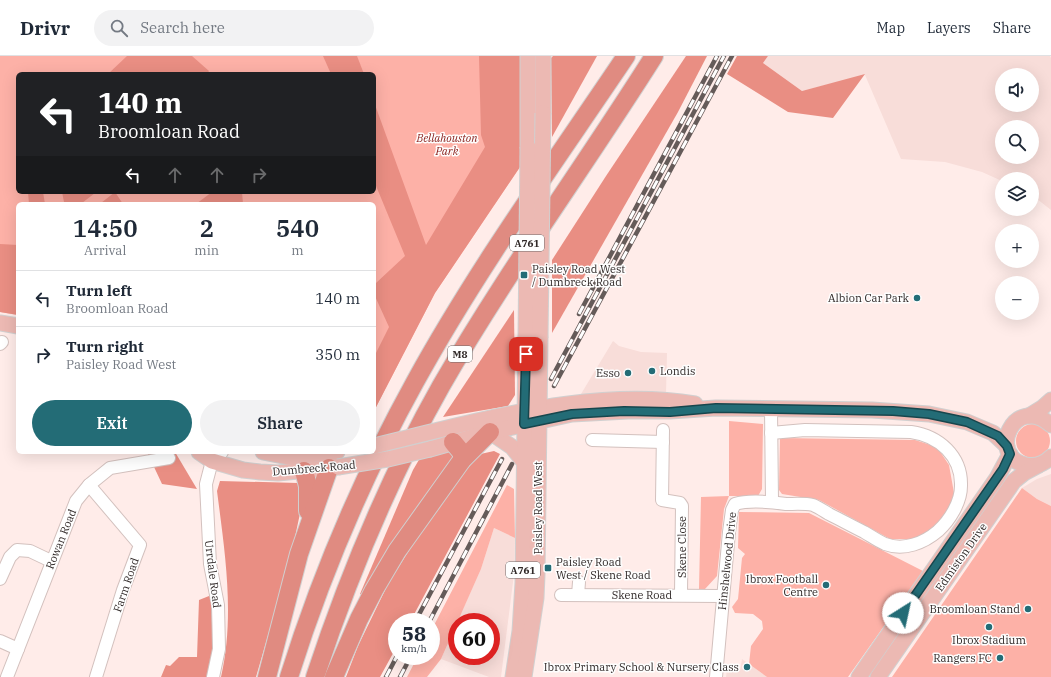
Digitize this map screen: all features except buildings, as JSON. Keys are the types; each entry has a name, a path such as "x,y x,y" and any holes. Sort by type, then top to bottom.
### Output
{"highway":[{"path":"566,146 611,56"},
{"name":"M8","path":"289,677 303,633 345,527 370,470 401,408 430,356 478,277 626,56"},
{"name":"M8","path":"315,677 348,583 368,536 399,466 440,388 499,291 654,56"},
{"path":"499,291 633,109 668,56"},
{"path":"334,677 359,619 374,590 416,524 462,460 490,432"},
{"path":"453,442 462,453 462,460"},
{"path":"267,677 299,554 335,460"},
{"path":"304,471 308,486 309,500 306,534"}],"main road":[{"name":"A761","path":"528,56 528,147 533,338"},
{"path":"533,338 543,113 543,56"},
{"path":"0,323 16,326"},
{"name":"Paisley Road West","path":"524,677 536,598 537,574 538,442 540,415 533,338"},
{"name":"Paisley Road West","path":"513,677 520,631 522,599 524,418 533,338"},
{"path":"376,446 439,430 540,415 556,405 608,400 670,400 716,408 872,410 909,412 929,414 967,422 996,424 1014,423 1042,408 1051,400"},
{"path":"1029,416 1038,417 1051,425"},
{"name":"Dumbreck Road","path":"273,454 288,457 335,460 388,459 490,432 524,418"},
{"path":"967,422 993,433 1015,460 1022,465 1031,466 1045,462"},
{"name":"Edmiston Drive","path":"859,677 997,478 1008,450 1007,437 1009,429 1014,423"},
{"path":"439,430 453,442"},
{"path":"490,432 512,447 524,462"},
{"name":"Dumbreck Road","path":"206,454 217,457 243,470 278,473 304,471 335,460"},
{"name":"Edmiston Drive","path":"878,677 1014,481 1024,473 1045,462"}],"street":[{"path":"771,409 772,501"},
{"name":"Hinshelwood Drive","path":"716,677 728,532 733,506 737,503 772,501 813,506 886,544 905,546 917,544 927,539 944,525 958,502 961,487 959,468 947,448 937,440 926,435 911,432 805,430 771,433"},
{"name":"Skene Close","path":"592,440 663,436 662,500 680,503 682,506 682,595"},
{"name":"Urrdale Road","path":"213,677 219,649 218,605 210,564 206,484 217,457"},
{"name":"Rowan Road","path":"7,677 76,501 89,485 110,468 169,458"},
{"name":"Farm Road","path":"89,485 140,545 123,590 96,677"},
{"path":"0,579 10,557 17,550 30,551 51,562"},
{"path":"578,582 578,595"},
{"name":"Skene Road","path":"561,596 722,596"},
{"path":"0,641 18,649"}],"shaded area":[{"path":"127,56 192,56 209,71 208,72 110,72"},
{"path":"323,56 357,56 363,72 330,72"},
{"path":"479,56 521,56 520,167 435,293 376,407 376,353 389,327 376,298 376,283 405,256 376,186 376,108 426,245 485,147 481,135"},
{"path":"553,56 597,56 552,137 551,58"},
{"path":"686,56 707,56 678,112 552,333 552,260"},
{"path":"737,56 768,56 763,63 802,91 865,74 833,118 788,112 727,74"},
{"path":"768,56 1050,56 1051,210 1039,201 1039,172 995,172 995,178 982,172 945,162 901,159 865,75 802,91 763,63"},
{"path":"28,194 43,194 45,202 29,202"},
{"path":"62,194 94,194 83,202 64,202"},
{"path":"112,194 116,194 122,202 102,202"},
{"path":"209,194 242,194 243,202 199,202"},
{"path":"0,244 16,245 16,315 0,312"},
{"path":"514,310 515,395 508,406 443,417"},
{"path":"613,341 619,346 641,352 667,353 666,394 581,394"},
{"path":"451,450 455,454 451,465 367,597 360,594 413,470 420,458"},
{"path":"494,451 500,454 415,613 388,613 388,662 380,677 346,677 358,646 388,584 428,520 476,455"},
{"path":"148,454 176,454 197,489 162,484"},
{"path":"1051,474 1051,506 1037,499 1022,488 1037,479"},
{"path":"220,481 298,483 302,504 291,556 256,677 221,677 225,654 228,608 223,538 217,491"},
{"path":"494,528 515,538 514,574 501,677 489,677 457,665 500,665 500,613 461,613 481,569"},
{"path":"209,596 211,597 213,653 208,677 161,677 166,665 170,666 179,657 197,657 199,600"},
{"path":"448,643 448,662 441,659"},
{"name":"Ibrox Primary School & Nursery Class","path":"742,659 767,677 726,677 727,670 740,671"}],"green space":[{"name":"Bellahouston Park","path":"0,56 521,56 520,167 435,293 376,407 376,202 16,202 16,315 0,312"},
{"path":"729,421 763,424 762,489 758,496 729,496"},
{"path":"1036,424 1045,429 1049,434 1049,448 1045,453 1040,457 1030,458 1026,457 1017,448 1016,438 1017,434 1026,425"},
{"path":"780,438 915,440 937,447 949,465 954,493 948,512 937,526 917,539 890,539 819,500 782,494 779,490"},
{"path":"507,485 514,489 515,538 494,528 481,569 461,613 448,613 448,643 440,660 440,614"},
{"name":"Ibrox Stadium","path":"1022,488 1037,499 1051,506 1051,677 892,677"},
{"path":"729,496 724,509 717,576 705,589 699,589 701,497"},
{"name":"Ibrox Football Centre","path":"739,512 809,513 923,571 848,677 767,677 749,664 751,646 763,629 762,621 753,614 735,613 732,607 738,599 742,558 745,554 738,548"},
{"path":"413,665 436,665 427,677 407,677"}],"railway":[{"path":"579,314 717,56"},
{"path":"551,379 724,56"},
{"path":"554,386 732,56"},
{"path":"420,613 502,459"},
{"path":"434,613 512,464"},
{"path":"386,677 392,665"},
{"path":"400,677 406,665"}],"place":[{"name":"Paisley Road West / Dumbreck Road","path":"524,275"},
{"name":"Albion Car Park","path":"917,298"},
{"name":"Londis","path":"652,371"},
{"name":"Esso","path":"628,373"},
{"name":"Paisley Road West / Skene Road","path":"548,568"},
{"name":"Ibrox Football Centre","path":"826,585"},
{"name":"Broomloan Stand","path":"1028,609"},
{"name":"Ibrox Stadium","path":"989,627"},
{"name":"Rangers FC","path":"1000,658"},
{"name":"Ibrox Primary School & Nursery Class","path":"747,667"}],"route":[{"path":"526,354 524,424 572,414 599,412 670,412 716,408 872,410 909,412 941,416 967,422 998,436 1007,446 1010,454 1003,469 903,613"}]}
